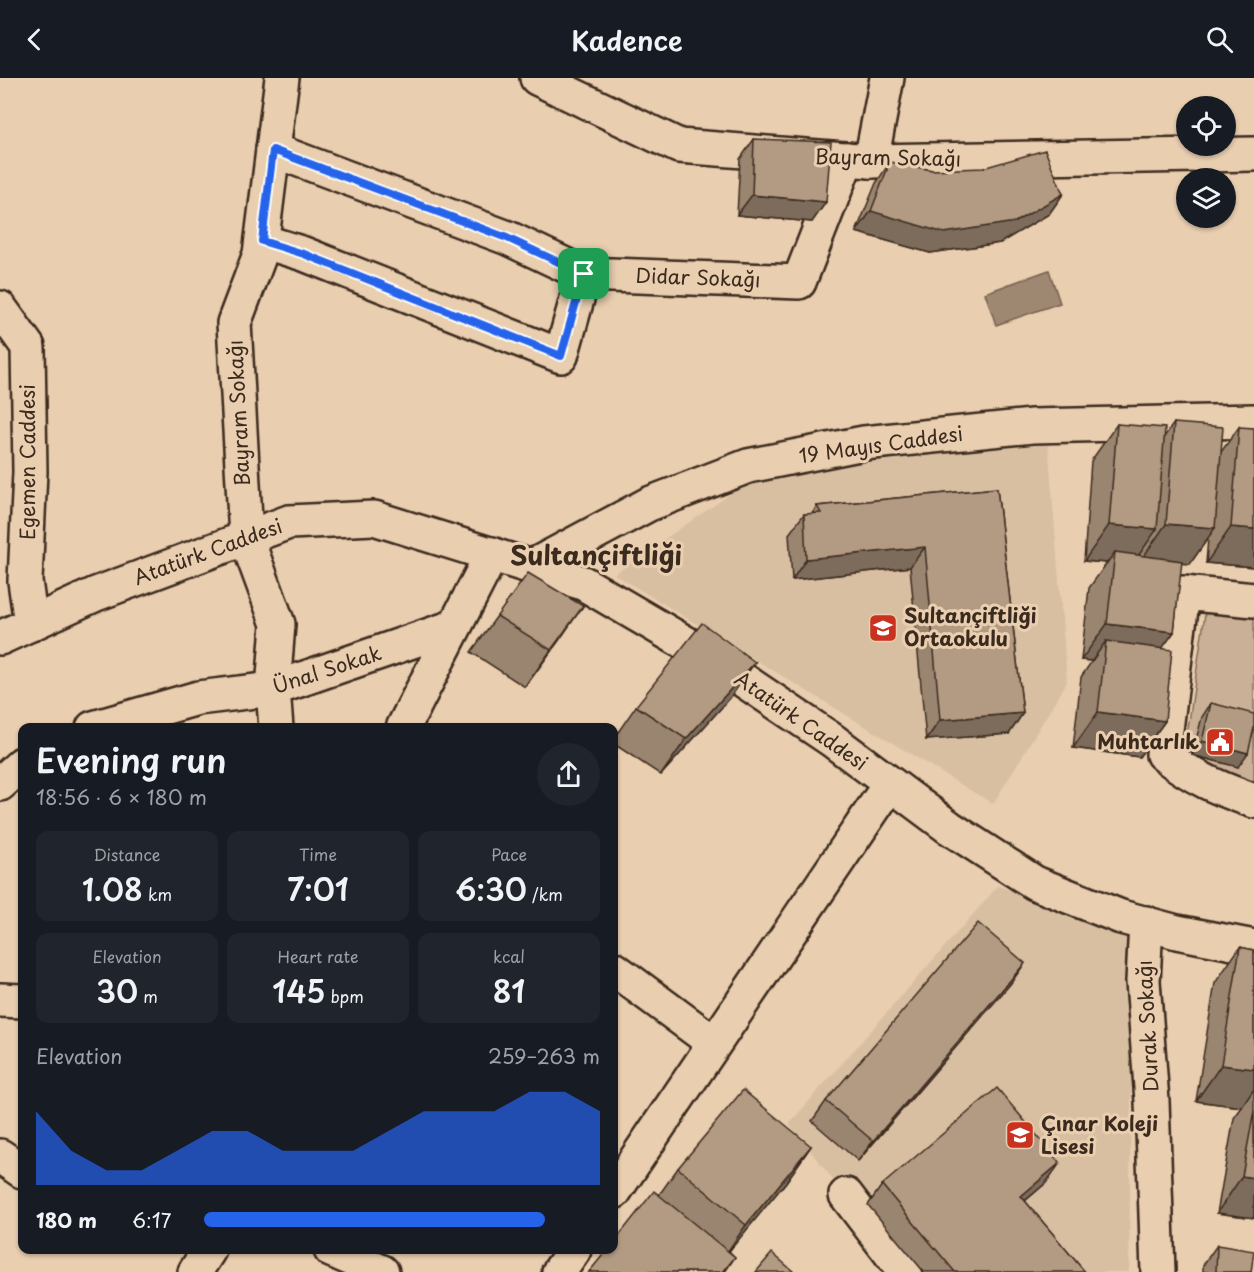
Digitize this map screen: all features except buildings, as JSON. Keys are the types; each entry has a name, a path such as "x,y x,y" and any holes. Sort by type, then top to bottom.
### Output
{"street":[{"name":"Bayram Sokağı","path":"276,723 273,690 278,624 246,537 234,323 260,254 282,78"},
{"name":"Bayram Sokağı","path":"537,78 679,146 859,160 1254,154"},
{"path":"859,160 887,78"},
{"name":"Didar Sokağı","path":"273,150 507,238 584,274 799,282 859,160"},
{"path":"262,241 304,254 561,356 584,274"},
{"name":"Egemen Caddesi","path":"0,308 28,347 30,472 25,581 31,624"},
{"name":"19 Mayıs Caddesi","path":"531,567 649,504 748,466 864,443 1032,426 1254,421"},
{"name":"Atatürk Caddesi","path":"0,638 96,594 289,522 374,518 583,583 706,655 832,740 950,828 1035,883 1121,917 1177,932 1254,947"},
{"path":"406,723 453,627 492,554"},
{"path":"1254,600 1182,593 1163,754 1179,767 1214,787 1254,801"},
{"name":"Ünal Sokak","path":"110,723 198,698 273,690 453,627"},
{"path":"0,784 18,768"},
{"path":"618,1186 890,784"},
{"name":"Durak Sokağı","path":"1146,923 1143,981 1152,1101 1158,1272"},
{"path":"618,972 714,1043"},
{"path":"0,1000 18,1001"},
{"path":"0,1156 18,1167"},
{"path":"846,1195 905,1272"},
{"path":"195,1272 206,1254"},
{"path":"340,1254 382,1272"},
{"path":"559,1272 571,1254"}],"shaded area":[{"path":"1049,270 1060,303 996,325 985,293"},
{"name":"Sultançiftliği Ortaokulu","path":"1048,441 1067,682 993,804 614,574 768,468"},
{"path":"1206,607 1254,613 1254,790 1184,756"},
{"path":"998,886 1133,931 1129,1272 906,1272 789,1124"}],"place":[{"name":"Sultançiftliği Ortaokulu","path":"883,628"},
{"name":"Muhtarlık","path":"1220,742"},
{"name":"Çınar Koleji Lisesi","path":"1020,1135"}],"district":[{"name":"Sultançiftliği","path":"596,556"}],"route":[{"path":"273,150 507,238 584,274 561,356 304,254 262,241 273,150"}]}
